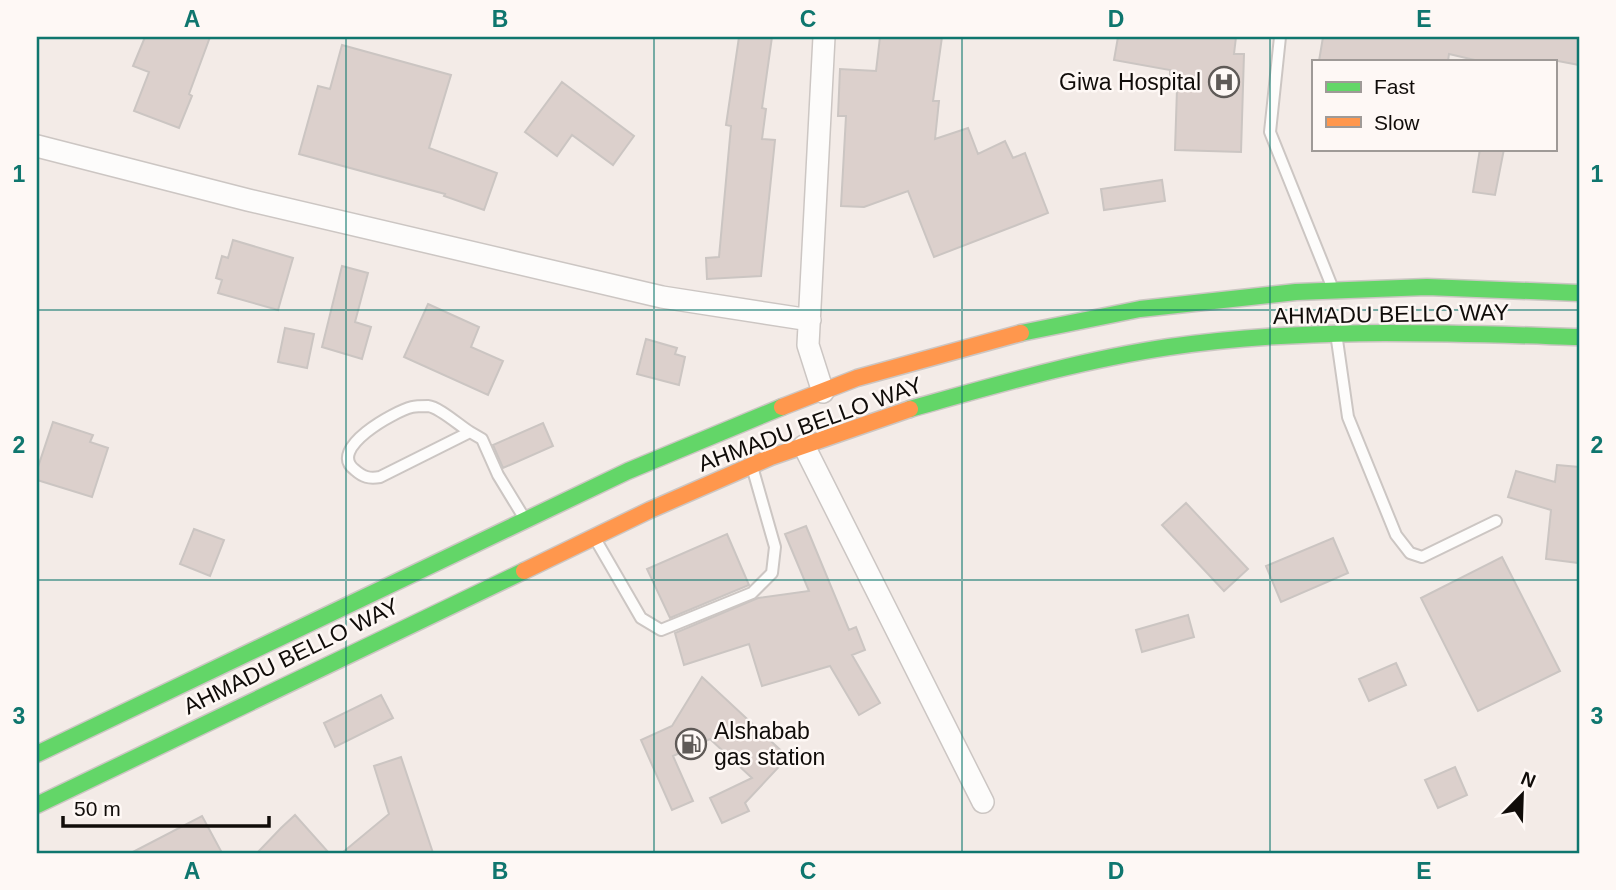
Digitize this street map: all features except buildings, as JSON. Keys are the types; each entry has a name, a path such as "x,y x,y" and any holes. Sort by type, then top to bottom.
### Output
{"main road":[{"name":"AHMADU BELLO WAY","path":"37,754 641,466 728,428 857,378 1021,333 1140,309 1296,292 1427,287 1579,293"},
{"name":"AHMADU BELLO WAY","path":"37,804 594,536 752,466 910,409 1044,371 1170,348 1307,334 1579,337"}],"street":[{"path":"823,392 808,345 824,37"},
{"path":"37,146 248,200 662,297 810,320"},
{"path":"804,446 982,802"}],"lane":[{"path":"1280,37 1270,132 1334,291"},
{"path":"1336,334 1348,417 1396,535 1410,553 1422,557 1496,521"},
{"path":"470,432 380,477 363,476 350,467 348,461 355,441 363,433 412,407 431,406 482,439 498,475 526,521"},
{"path":"594,536 641,618 661,630 752,593 772,573 775,547 752,466"}],"traffic: fast":[{"path":"1021,333 1140,309 1296,292 1427,287 1579,293"},
{"path":"910,409 1104,359 1220,341 1271,336 1374,333 1579,337"},
{"path":"37,754 628,471 782,407"},
{"path":"37,805 524,571"}],"traffic: slow":[{"path":"782,407 857,378 1021,333"},
{"path":"524,571 650,510 771,457 910,409"}],"place":[{"name":"Giwa Hospital","path":"1224,82"},
{"name":"Alshabab gas station","path":"691,744"}]}
